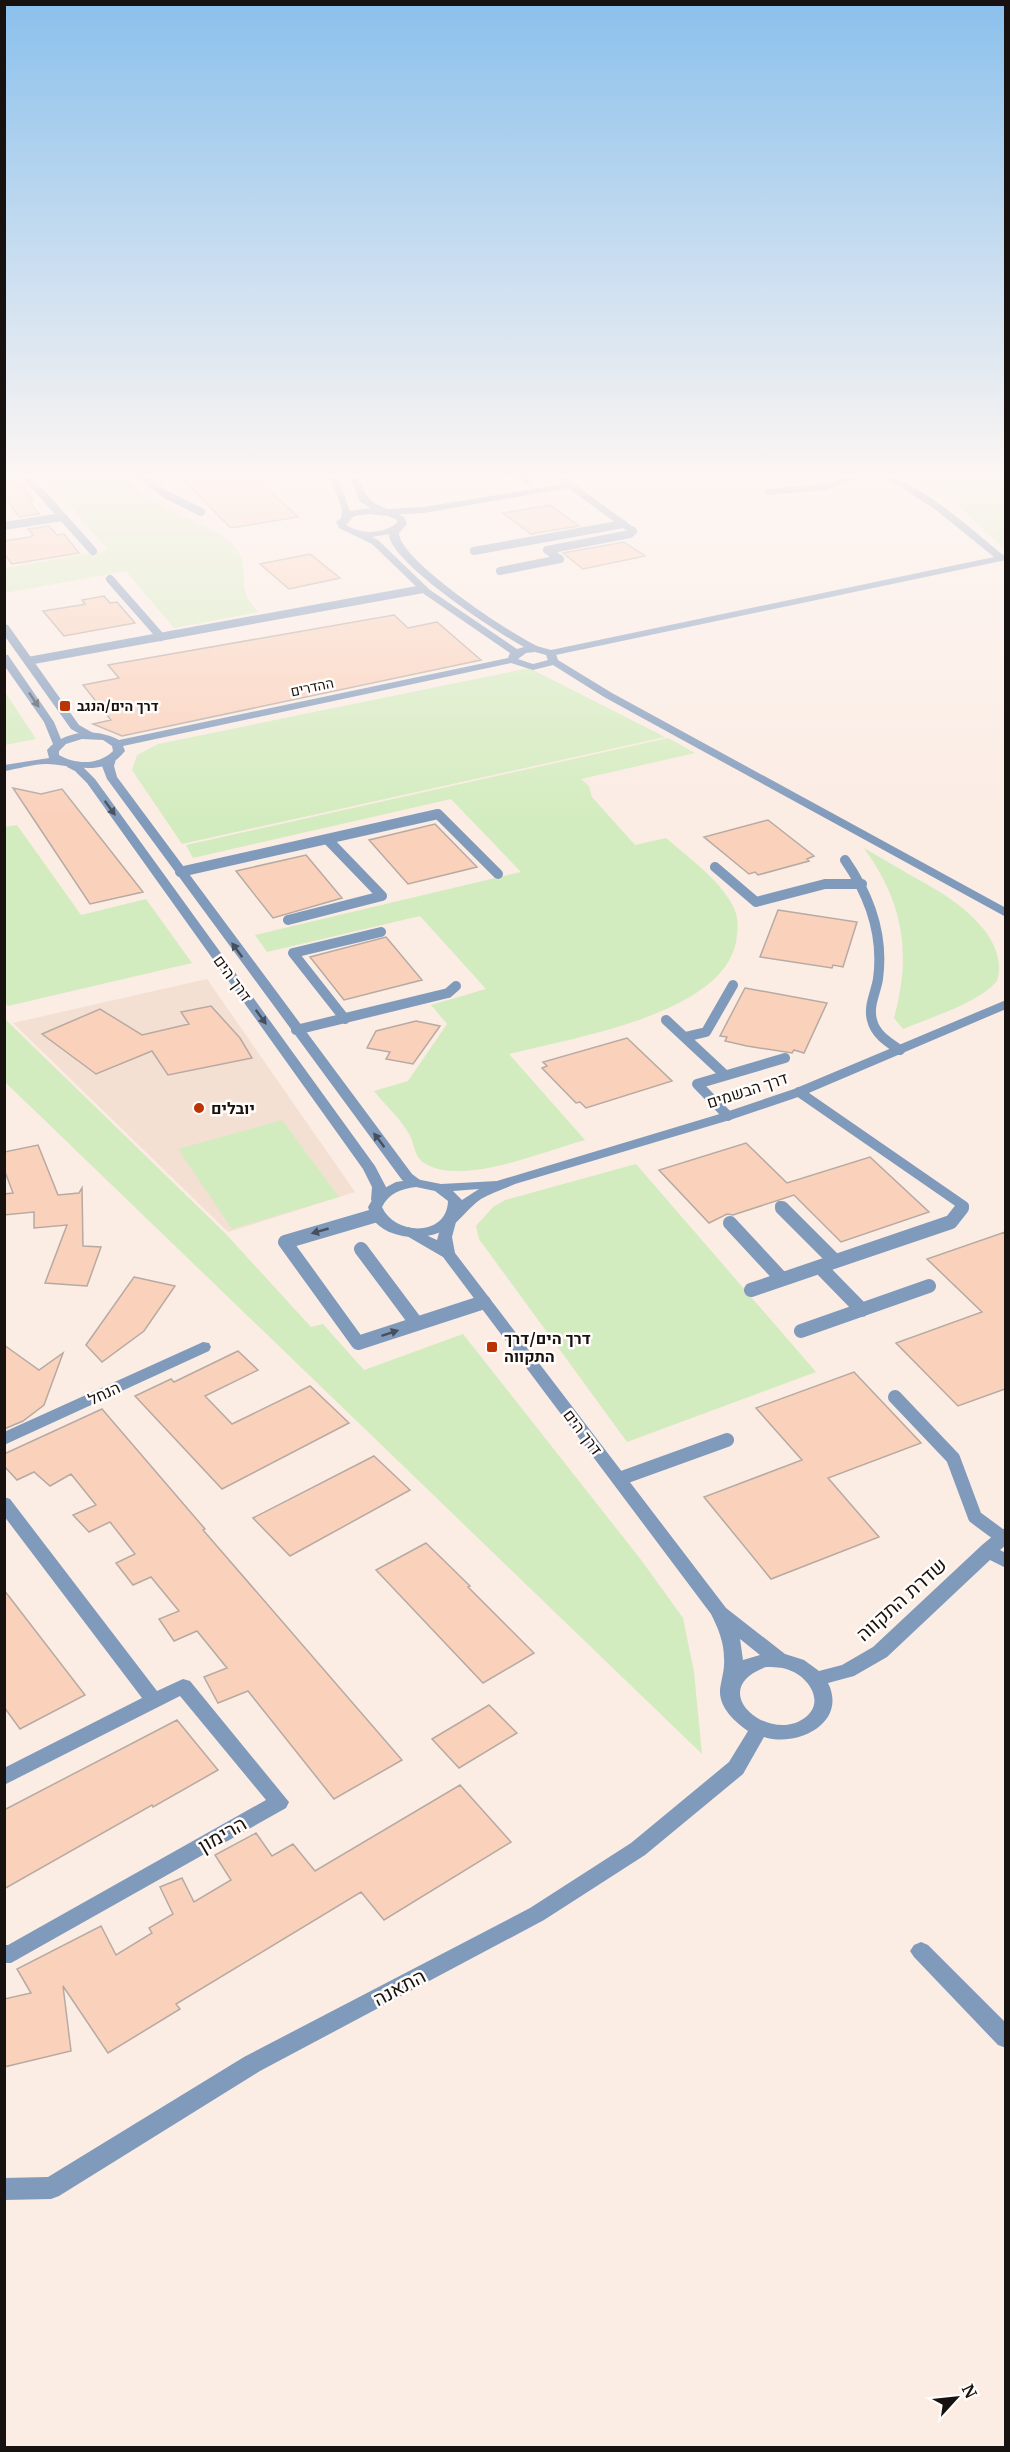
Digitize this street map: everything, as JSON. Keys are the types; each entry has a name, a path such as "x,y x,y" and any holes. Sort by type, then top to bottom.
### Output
{"street":[{"path":"428,592 525,666 850,592"},
{"path":"452,592 549,660 1005,913"},
{"path":"4,627 75,727 91,736"},
{"name":"ההדרים","path":"117,744 515,657 535,649"},
{"path":"5,658 49,722 57,746 53,753 54,757 67,764"},
{"path":"4,759 57,746 70,738 91,736 109,738 117,744 118,753 110,759 92,765 45,761 4,768"},
{"name":"דרך הים","path":"110,759 108,770 111,777 296,1030 407,1177 417,1183"},
{"name":"דרך הים","path":"67,764 80,769 91,781 370,1169 379,1186 377,1207"},
{"path":"968,894 1005,921"},
{"name":"דרך הבשמים","path":"988,1012 1005,997"},
{"name":"דרך הבשמים","path":"440,1188 486,1186 510,1181 728,1116 799,1092 1005,1004"},
{"name":"דרך הבשמים","path":"452,1217 476,1196 510,1181"},
{"path":"448,1254 444,1236 452,1217 455,1200 440,1188 417,1183 393,1188 377,1207 391,1228 408,1232 427,1232 452,1217"},
{"name":"דרך הים","path":"408,1232 425,1239 448,1254 718,1610 735,1650 733,1679"},
{"name":"הנחל","path":"4,1439 203,1347"},
{"path":"4,1503 155,1702"},
{"name":"שדרת התקווה","path":"816,1679 847,1671 880,1652 1004,1536"},
{"path":"988,1550 1005,1562"},
{"name":"דרך הים","path":"718,1610 780,1660"},
{"path":"765,1660 780,1660 800,1666 816,1679 822,1690 824,1702 821,1712 814,1721 802,1729 788,1732 759,1729 741,1717 733,1707 729,1695 733,1679 740,1670 751,1663 765,1660"},
{"name":"הרימון","path":"4,1777 183,1686 279,1802 11,1954 4,1954"},
{"name":"התאנה","path":"4,2189 51,2188 252,2064 537,1914 638,1849 736,1768 759,1729"},
{"path":"921,1951 1005,2038"}],"lane":[{"path":"122,592 160,636"},
{"path":"28,661 404,592"},
{"path":"180,872 438,814 498,874"},
{"path":"288,920 382,896 327,839"},
{"path":"845,860 862,884 873,911 879,941 879,973 871,1018 880,1035 900,1050"},
{"path":"714,867 756,902 825,884 862,884"},
{"path":"345,1019 293,953 381,932"},
{"path":"685,1037 706,1032 733,985"},
{"path":"296,1030 448,993 456,986"},
{"path":"666,1020 725,1076"},
{"path":"728,1116 697,1084 785,1058"},
{"path":"752,1290 951,1222 964,1206 799,1092"},
{"path":"780,1206 835,1261"},
{"path":"377,1207 285,1242 358,1343 484,1302"},
{"path":"730,1223 782,1280"},
{"path":"361,1249 417,1324"},
{"path":"820,1267 862,1310"},
{"path":"801,1331 928,1286"},
{"path":"895,1397 953,1458 975,1517 1004,1536"},
{"path":"618,1479 727,1440"}],"shaded area":[{"name":"יובלים","path":"207,979 355,1192 228,1232 13,1023"}],"green space":[{"path":"144,592 246,592 258,612 174,628"},
{"path":"529,668 665,737 182,844 132,770 137,755 158,744"},
{"path":"5,692 36,739 5,745"},
{"path":"668,738 695,753 581,779 589,786 592,797 635,845 666,838 712,878 735,910 738,924 736,942 725,967 703,988 674,1005 604,1031 509,1054 585,1140 503,1165 459,1171 440,1169 424,1163 418,1156 406,1128 374,1091 408,1081 447,1024 431,1005 486,989 420,916 267,952 255,935 521,872 451,799 193,858 186,845"},
{"path":"17,825 81,915 146,899 192,963 8,1006 4,1002 4,827"},
{"path":"864,848 940,892 978,923 989,936 996,950 999,965 997,981 978,997 903,1029 894,1018 902,971 903,950 900,929 888,888"},
{"path":"4,1018 225,1233 311,1327 323,1324 364,1370 463,1334 642,1561 683,1618 694,1672 702,1754 5,1082"},
{"path":"282,1120 339,1197 232,1229 178,1149"},
{"path":"636,1164 816,1372 627,1442 479,1239 476,1226 493,1207 505,1200"}],"building":[{"path":"104,596 110,603 117,602 135,623 64,636 43,611 81,605 85,604 82,600"},
{"path":"394,615 408,628 437,622 481,660 122,736 93,724 111,720 83,685 119,678 108,665"},
{"path":"13,788 41,794 62,789 143,892 90,904"},
{"path":"768,820 814,856 807,859 809,861 758,875 755,872 749,874 704,837"},
{"path":"435,824 477,867 408,884 369,840"},
{"path":"306,855 342,898 273,918 236,871"},
{"path":"778,910 857,922 843,967 833,965 832,968 760,957"},
{"path":"386,937 422,980 344,1000 310,957"},
{"path":"745,988 827,1003 804,1053 747,1046 725,1041 727,1037 720,1036"},
{"path":"211,1006 240,1038 252,1058 168,1075 152,1051 96,1074 42,1034 100,1009 142,1035 189,1024 181,1012"},
{"path":"416,1021 440,1026 413,1064 386,1059 390,1052 367,1048 376,1031"},
{"path":"627,1038 672,1081 586,1108 580,1102 576,1103 542,1068 547,1066 543,1062"},
{"path":"746,1143 787,1183 870,1157 929,1212 841,1242 794,1195 733,1215 727,1214 709,1223 659,1170"},
{"path":"38,1145 58,1195 79,1193 82,1188 83,1246 101,1247 87,1286 45,1283 67,1225 34,1228 34,1212 4,1215 4,1194 13,1193 4,1169 4,1152"},
{"path":"1005,1232 1005,1389 958,1406 896,1343 982,1312 927,1259"},
{"path":"134,1277 175,1286 144,1331 102,1362 86,1345"},
{"path":"4,1345 39,1370 63,1353 44,1405 23,1421 4,1429"},
{"path":"238,1351 258,1370 205,1396 232,1424 310,1386 349,1423 222,1489 135,1396 171,1379 174,1382"},
{"path":"854,1372 921,1443 828,1478 879,1537 771,1579 704,1497 802,1460 756,1408"},
{"path":"102,1409 205,1529 203,1530 402,1760 334,1799 248,1691 218,1703 204,1677 227,1668 197,1631 174,1641 159,1619 179,1611 151,1577 133,1585 116,1563 135,1554 110,1522 89,1532 73,1515 96,1505 71,1474 50,1486 34,1472 17,1480 4,1466 4,1454"},
{"path":"374,1456 410,1490 290,1556 253,1518"},
{"path":"426,1543 534,1653 483,1683 376,1570"},
{"path":"4,1590 85,1695 20,1729 4,1707"},
{"path":"489,1705 517,1733 459,1768 432,1739"},
{"path":"177,1720 218,1770 4,1889 4,1810"},
{"path":"460,1785 511,1842 384,1920 361,1892 176,2004 180,2009 108,2053 63,1986 71,2051 4,2067 4,1999 31,1993 17,1969 101,1926 116,1955 152,1933 149,1928 173,1914 160,1887 182,1878 194,1902 231,1880 215,1855 256,1833 272,1856 293,1844 315,1871"}],"place":[{"name":"דרך הים/הנגב","path":"65,706"},
{"name":"יובלים","path":"199,1108"},
{"name":"דרך הים/דרך התקווה","path":"492,1347"}]}
